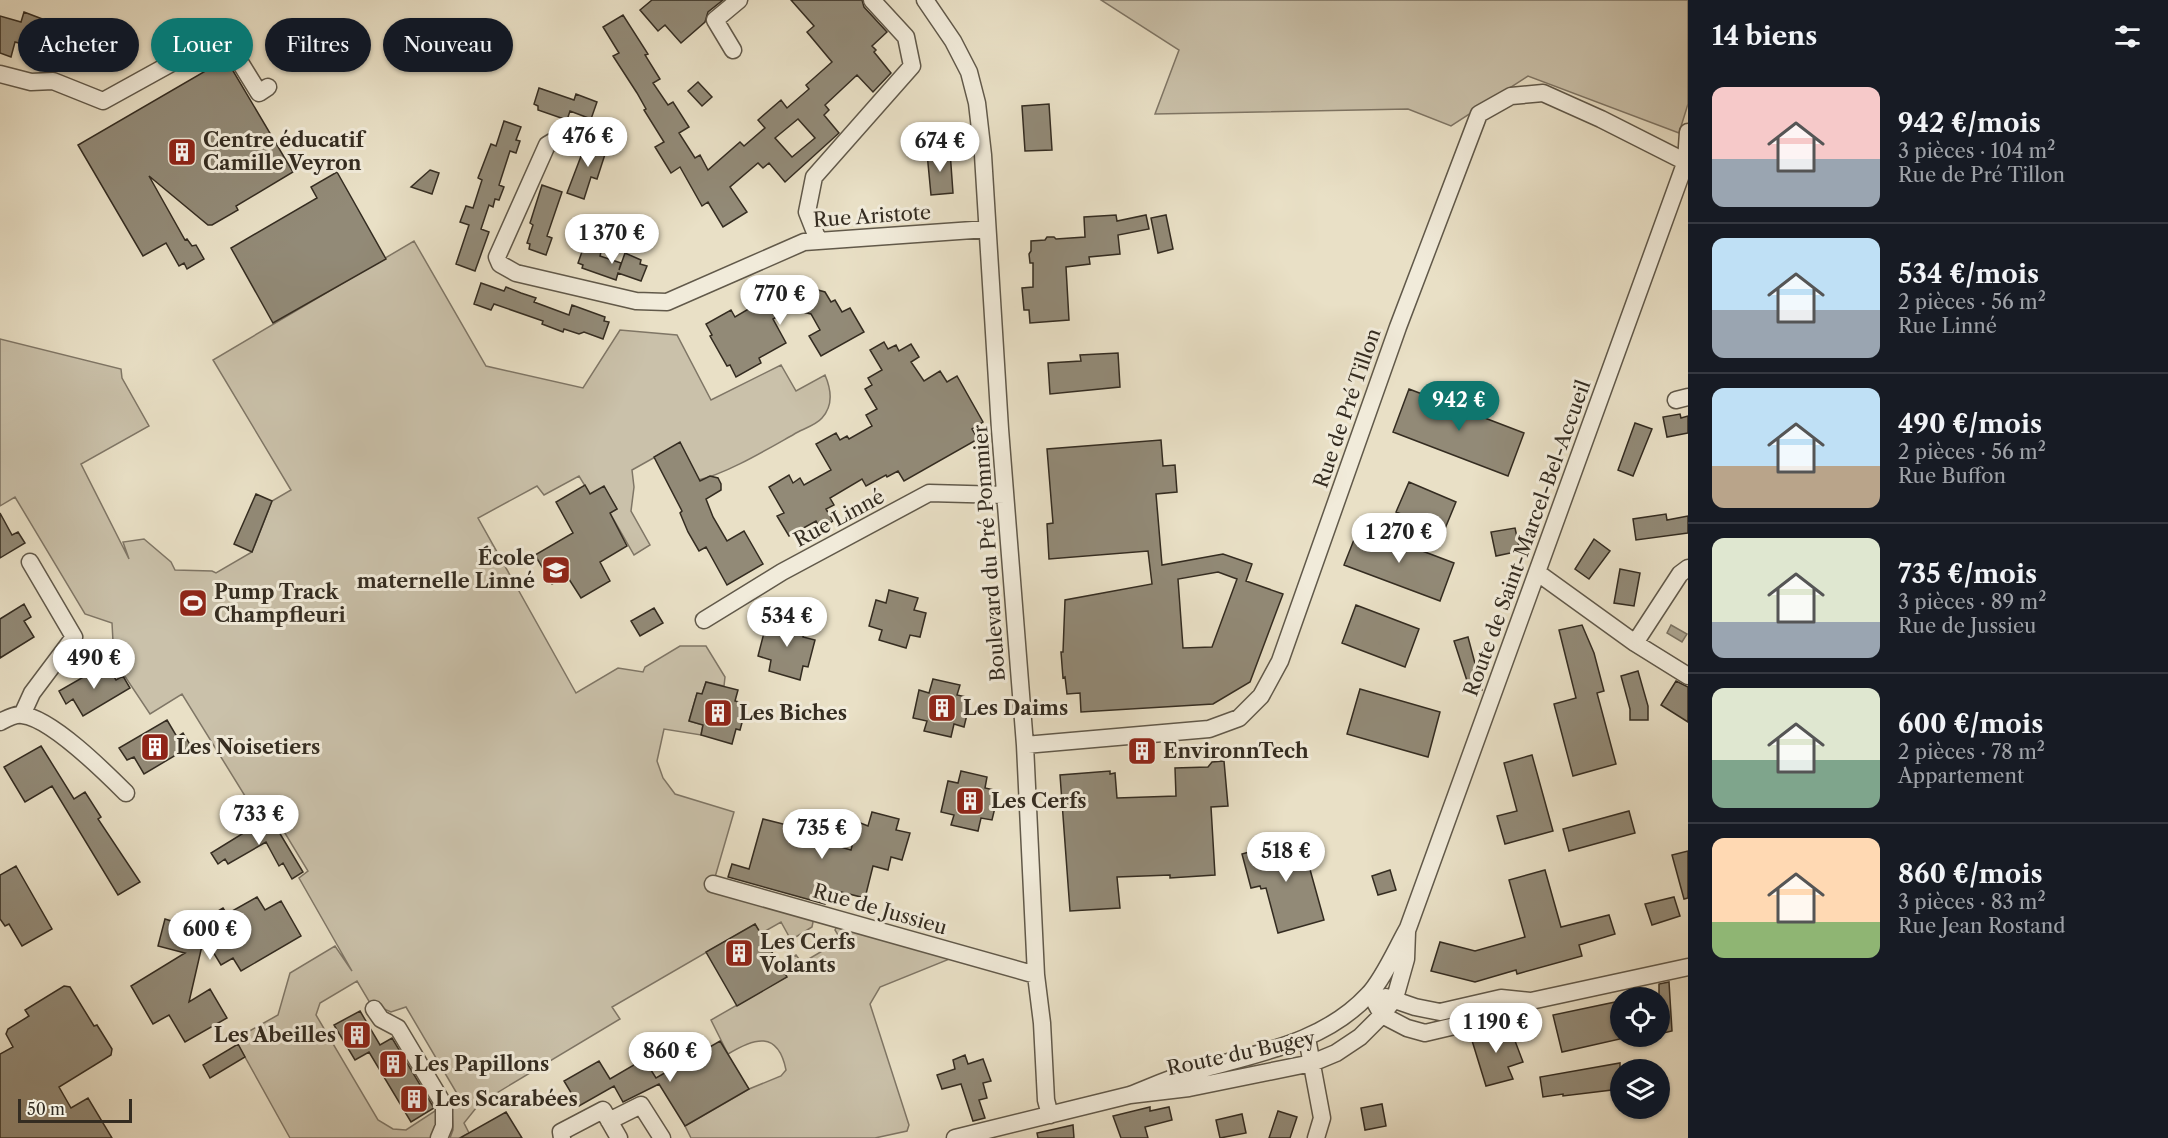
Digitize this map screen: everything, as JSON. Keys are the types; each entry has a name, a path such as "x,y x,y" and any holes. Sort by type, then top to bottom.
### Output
{"street":[{"path":"733,50 716,20 739,0"},
{"path":"818,240 807,212 814,177 912,66 906,37 872,0"},
{"name":"Boulevard du Pré Pommier","path":"925,0 953,41 969,72 977,103 982,145 1005,495 1025,745 1036,975 1042,1023 1046,1100 1050,1114"},
{"path":"0,74 31,82 53,81 77,98 104,101 208,43 230,46 259,93 268,87"},
{"name":"Rue de Pré Tillon","path":"1025,745 1209,729 1239,718 1261,696 1280,661 1398,327 1479,114 1511,96 1543,93 1687,161"},
{"name":"Route de Saint-Marcel-Bel-Accueil","path":"1370,993 1408,928 1687,161 1688,132"},
{"name":"Rue Aristote","path":"567,133 547,145 497,257 500,264 516,273 636,301 667,302 804,242 987,229"},
{"name":"Rue Linné","path":"704,620 782,572 929,493 1005,495"},
{"path":"21,715 32,693 74,637 30,562"},
{"path":"1635,643 1680,574 1688,568"},
{"path":"1538,573 1635,643 1688,676"},
{"path":"0,722 21,715 44,724 93,760 126,793"},
{"name":"Rue de Jussieu","path":"713,884 1036,975"},
{"name":"Route de Saint-Marcel-Bel-Accueil","path":"1395,999 1406,959 1408,928"},
{"path":"1370,993 1382,1015 1407,1028 1425,1033 1506,1014 1531,1001 1688,967"},
{"path":"1370,993 1440,1012 1502,998 1531,1001"},
{"name":"Route du Bugey","path":"1130,1095 1183,1075 1306,1038 1344,1018 1370,993"},
{"name":"Route du Bugey","path":"955,1138 1130,1095 1189,1088 1312,1063 1336,1053 1360,1037 1395,999"},
{"path":"374,1008 381,1019 398,1028 444,1105 444,1126 439,1138"},
{"path":"1306,1038 1322,1119 1316,1138"},
{"path":"609,1121 641,1106 662,1138"},
{"path":"562,1138 561,1132 603,1110 619,1138"}],"shaded area":[{"path":"1101,0 1688,0 1688,104 1679,133 1528,76 1451,126 1408,109 1155,114 1179,50"},
{"path":"414,241 486,366 583,388 620,330 677,335 711,400 781,365 796,391 825,375 829,386 830,402 822,418 735,466 698,480 680,443 632,470 634,487 631,511 650,545 634,555 610,513 617,509 604,487 590,494 579,476 544,495 537,486 478,518 576,693 618,668 643,672 645,667 680,646 706,646 725,677 724,686 706,682 702,694 697,693 689,721 703,725 701,735 664,729 657,761 663,778 675,794 734,812 713,884 815,912 812,927 791,940 781,922 760,934 755,924 612,1007 620,1019 480,1103 464,1123 469,1133 460,1138 450,1138 453,1130 452,1108 462,1102 406,1007 391,1012 370,1003 357,981 320,1003 316,1015 378,1120 393,1129 406,1130 444,1105 439,1138 290,1138 235,1039 278,1015 290,973 335,946 352,971 299,878 308,871 271,810 258,817 182,694 150,714 114,660 112,623 85,614 15,497 0,506 0,339 121,369 122,378 149,426 81,464 129,559 123,542 144,539 171,562 175,570 216,573 252,552 272,501 291,490 213,360"},
{"path":"1671,625 1687,634 1682,642 1667,633"},
{"path":"840,920 962,954 880,987 870,1004 909,1125 907,1131 875,1138 691,1138 685,1126 749,1089 781,1076 786,1070 777,1048 764,1041 747,1044 728,1054 711,1020 786,977 779,964 796,955 802,963 841,940 835,930"}],"building":[{"path":"652,0 723,0 708,12 705,22 681,43 665,25 658,31 640,10"},
{"path":"791,0 862,0 864,7 887,32 872,46 876,50 874,52 891,73 873,92 857,75 825,105 829,110 824,115 839,133 785,182 769,163 763,168 758,163 730,187 747,212 723,227 708,202 702,206 680,167 671,173 655,147 664,142 613,56 619,53 603,27 623,15 648,54 645,55 660,79 653,83 668,105 673,102 689,127 679,133 695,158 700,155 708,170 740,142 744,146 765,128 758,120 781,100 787,108 809,89 806,85 832,62 807,32 814,26","holes":["798,119 815,138 792,157 775,138"]},
{"path":"24,12 40,18 22,18"},
{"path":"0,16 18,21 18,43 15,42 11,57 0,53"},
{"name":"Centre éducatif Camille Veyron","path":"204,72 234,72 293,172 236,206 238,210 212,225 208,225 149,176 185,240 187,239 192,246 196,245 204,259 187,269 184,263 179,266 166,243 143,256 78,145"},
{"path":"698,82 712,97 702,106 688,91"},
{"path":"539,88 574,100 576,94 597,102 591,119 570,111 567,120 538,110 538,106 534,104"},
{"path":"1049,104 1052,150 1025,151 1022,106"},
{"path":"504,121 521,127 516,140 520,141 516,153 510,151 499,185 504,187 499,200 495,199 493,207 489,205 481,229 489,232 475,271 456,264 469,225 460,222 466,206 473,208 482,180 478,178 491,144 496,146"},
{"path":"592,140 608,145 597,179 591,177 584,199 567,193 586,143 590,145"},
{"path":"950,151 953,193 931,195 927,153"},
{"path":"430,170 439,173 432,194 411,187"},
{"path":"337,172 386,259 273,323 231,248 317,198 311,187"},
{"path":"542,185 562,192 547,236 552,238 546,255 529,249 530,244 527,243 533,225 530,223"},
{"path":"1116,215 1117,221 1146,215 1149,229 1118,235 1120,254 1089,257 1090,264 1066,267 1069,320 1030,323 1029,310 1024,310 1022,288 1033,287 1033,263 1030,263 1029,254 1031,241 1045,240 1047,237 1056,239 1085,237 1084,217"},
{"path":"1166,215 1173,249 1158,253 1151,218"},
{"path":"584,246 601,252 600,256 621,263 619,270 625,253 641,260 640,264 647,266 641,281 618,273 616,280 582,268 583,265 578,263"},
{"path":"789,282 825,292 831,302 835,300 842,312 850,308 864,332 821,356 809,336 820,330 811,314 790,309 773,319 786,343 759,358 761,363 736,377 710,336 712,335 706,324 731,310 735,317 764,300 760,294 777,284 779,288"},
{"path":"481,283 504,291 506,287 536,298 534,302 569,315 572,305 605,317 604,321 609,322 603,339 584,332 579,334 564,329 563,332 542,324 543,321 494,304 491,310 474,304"},
{"path":"884,342 888,349 896,345 899,351 911,344 919,357 911,362 924,381 940,371 947,382 957,376 983,422 972,429 978,439 904,481 898,471 866,486 862,479 830,498 834,505 826,509 833,521 820,529 816,521 789,536 777,516 784,513 769,487 789,475 793,483 800,478 804,485 831,470 816,444 836,433 840,440 847,436 849,439 872,426 866,415 877,409 865,389 872,385 868,378 882,370 870,350"},
{"path":"1118,353 1120,387 1050,394 1048,363 1081,361 1080,355"},
{"path":"1409,389 1524,433 1508,476 1393,432"},
{"path":"1680,414 1681,418 1688,416 1688,433 1667,437 1663,417"},
{"path":"1635,423 1652,429 1633,476 1618,470"},
{"path":"1161,440 1163,466 1175,465 1177,492 1156,494 1162,565 1223,554 1252,564 1246,581 1283,594 1250,682 1213,704 1081,712 1080,693 1067,694 1065,677 1063,678 1061,652 1063,652 1065,600 1152,584 1148,551 1049,559 1047,524 1053,523 1047,449","holes":["1218,572 1237,579 1212,647 1183,648 1178,579"]},
{"path":"680,442 700,481 710,476 718,478 721,484 721,490 706,499 727,541 744,531 763,564 727,585 706,547 699,551 688,532 680,513 682,511 654,457"},
{"path":"1409,482 1456,502 1444,531 1396,512"},
{"path":"585,485 590,494 604,486 617,509 610,513 627,546 600,562 610,581 581,598 567,576 552,584 535,555 573,533 556,502"},
{"path":"256,494 272,501 252,552 234,544"},
{"path":"0,513 12,535 18,532 25,543 0,558"},
{"path":"1666,514 1667,520 1688,516 1688,533 1636,540 1633,519"},
{"path":"1359,527 1454,563 1440,601 1344,565"},
{"path":"1515,528 1520,551 1496,556 1491,532"},
{"path":"1594,539 1610,551 1589,579 1575,569"},
{"path":"1620,569 1640,573 1634,606 1614,603"},
{"path":"889,590 918,598 914,610 926,613 920,637 910,635 906,648 879,640 882,630 869,626 876,600 886,603"},
{"path":"24,604 31,617 24,621 34,637 0,658 0,619"},
{"path":"1356,605 1419,629 1405,667 1342,643"},
{"path":"654,608 663,623 640,636 631,621"},
{"path":"774,618 805,626 803,637 815,640 808,667 803,666 800,680 769,671 771,660 758,656 765,629 770,630"},
{"path":"1582,625 1594,653 1604,691 1597,693 1616,764 1573,776 1554,704 1576,698 1559,630"},
{"path":"1468,637 1482,690 1471,693 1454,641"},
{"path":"106,664 116,680 123,676 130,688 83,716 73,699 66,704 59,691"},
{"path":"1638,671 1648,706 1648,720 1630,720 1630,709 1621,676"},
{"name":"Les Daims","path":"933,679 960,685 957,695 971,698 964,727 954,724 951,737 924,731 927,721 913,718 919,690 929,693"},
{"path":"1676,681 1688,687 1688,722 1661,705"},
{"name":"Les Biches","path":"706,682 738,690 735,701 747,704 740,730 736,729 732,744 701,735 703,725 689,721 697,693 702,694"},
{"path":"1360,689 1440,712 1428,757 1347,734"},
{"name":"Les Noisetiers","path":"167,720 177,737 183,733 191,746 144,774 134,757 127,760 119,748"},
{"path":"41,746 74,799 85,792 101,817 98,819 140,882 118,895 52,786 25,802 4,767"},
{"path":"1532,755 1553,831 1505,844 1497,816 1517,811 1504,763"},
{"path":"1224,761 1228,806 1211,807 1215,875 1170,878 1170,875 1117,877 1120,908 1070,911 1060,775 1110,771 1110,774 1115,773 1117,798 1176,796 1175,768 1208,767 1212,762"},
{"name":"Les Cerfs","path":"961,771 987,777 985,788 999,791 992,820 981,818 978,831 951,825 954,815 941,812 948,781 958,783"},
{"path":"1629,811 1635,833 1569,851 1563,829"},
{"path":"872,812 899,819 896,830 910,833 902,860 891,857 888,870 873,866 865,898 829,889 825,904 728,877 732,864 749,869 763,819 791,826 789,832 851,850 858,822 868,826"},
{"path":"270,817 303,872 292,879 283,863 279,866 266,842 228,864 225,859 218,864 211,853 242,834 238,828 252,819 256,826"},
{"path":"1301,837 1324,920 1278,933 1266,888 1261,889 1260,886 1251,888 1242,854"},
{"path":"1688,851 1688,898 1684,899 1672,855"},
{"path":"16,866 52,929 22,946 9,924 5,926 0,919 0,875"},
{"path":"1390,870 1396,890 1378,895 1372,876"},
{"path":"1545,870 1561,927 1609,915 1615,934 1579,945 1582,956 1517,974 1516,970 1475,982 1431,971 1440,942 1475,951 1525,937 1509,880"},
{"path":"257,897 265,910 281,901 301,936 241,971 233,958 221,965 204,937 189,1002 210,989 227,1018 185,1042 169,1015 153,1024 131,986 185,953 158,946 165,919 178,923 180,919 198,923 223,908 227,914"},
{"path":"1674,897 1680,916 1652,925 1645,904"},
{"path":"755,924 787,977 737,1006 706,952"},
{"path":"1669,982 1669,987 1659,987 1659,984"},
{"path":"64,986 70,987 94,1026 97,1025 112,1049 111,1055 59,1087 71,1108 88,1098 112,1138 0,1138 0,1054 13,1047 6,1034 8,1029 29,1016 25,1010"},
{"path":"1670,998 1672,1031 1670,1031"},
{"path":"1610,1003 1610,1041 1562,1052 1553,1015"},
{"path":"360,1011 380,1045 392,1038 434,1108 411,1122 369,1052 355,1060 334,1025"},
{"path":"1509,1025 1523,1062 1508,1067 1513,1079 1486,1086 1470,1034"},
{"path":"720,1041 749,1089 685,1126 659,1084 623,1102 614,1086 579,1106 564,1081 599,1061 610,1079 644,1059 656,1078"},
{"path":"238,1044 245,1057 210,1078 203,1065"},
{"path":"965,1055 968,1064 983,1059 991,1081 983,1083 987,1098 979,1100 985,1118 973,1121 961,1084 942,1089 937,1075 955,1069 953,1060"},
{"path":"1610,1065 1610,1090 1543,1097 1540,1077"},
{"path":"1382,1104 1386,1126 1365,1130 1361,1108"},
{"path":"1150,1107 1150,1111 1169,1107 1172,1120 1145,1127 1148,1138 1121,1138 1113,1116"},
{"path":"1278,1111 1297,1117 1290,1138 1269,1138"},
{"path":"506,1112 522,1138 460,1138"},
{"path":"1242,1114 1246,1133 1220,1138 1216,1120"},
{"path":"1073,1125 1074,1138 1038,1138 1037,1133"}],"place":[{"name":"Centre éducatif Camille Veyron","path":"182,152"},
{"name":"École maternelle Linné","path":"556,570"},
{"name":"Pump Track Champfleuri","path":"193,603"},
{"name":"Les Daims","path":"942,708"},
{"name":"Les Biches","path":"718,713"},
{"name":"Les Noisetiers","path":"155,747"},
{"name":"EnvironnTech","path":"1142,751"},
{"name":"Les Cerfs","path":"970,801"},
{"name":"Les Cerfs Volants","path":"739,953"},
{"name":"Les Abeilles","path":"357,1035"},
{"name":"Les Papillons","path":"393,1064"},
{"name":"Les Scarabées","path":"414,1099"}]}
